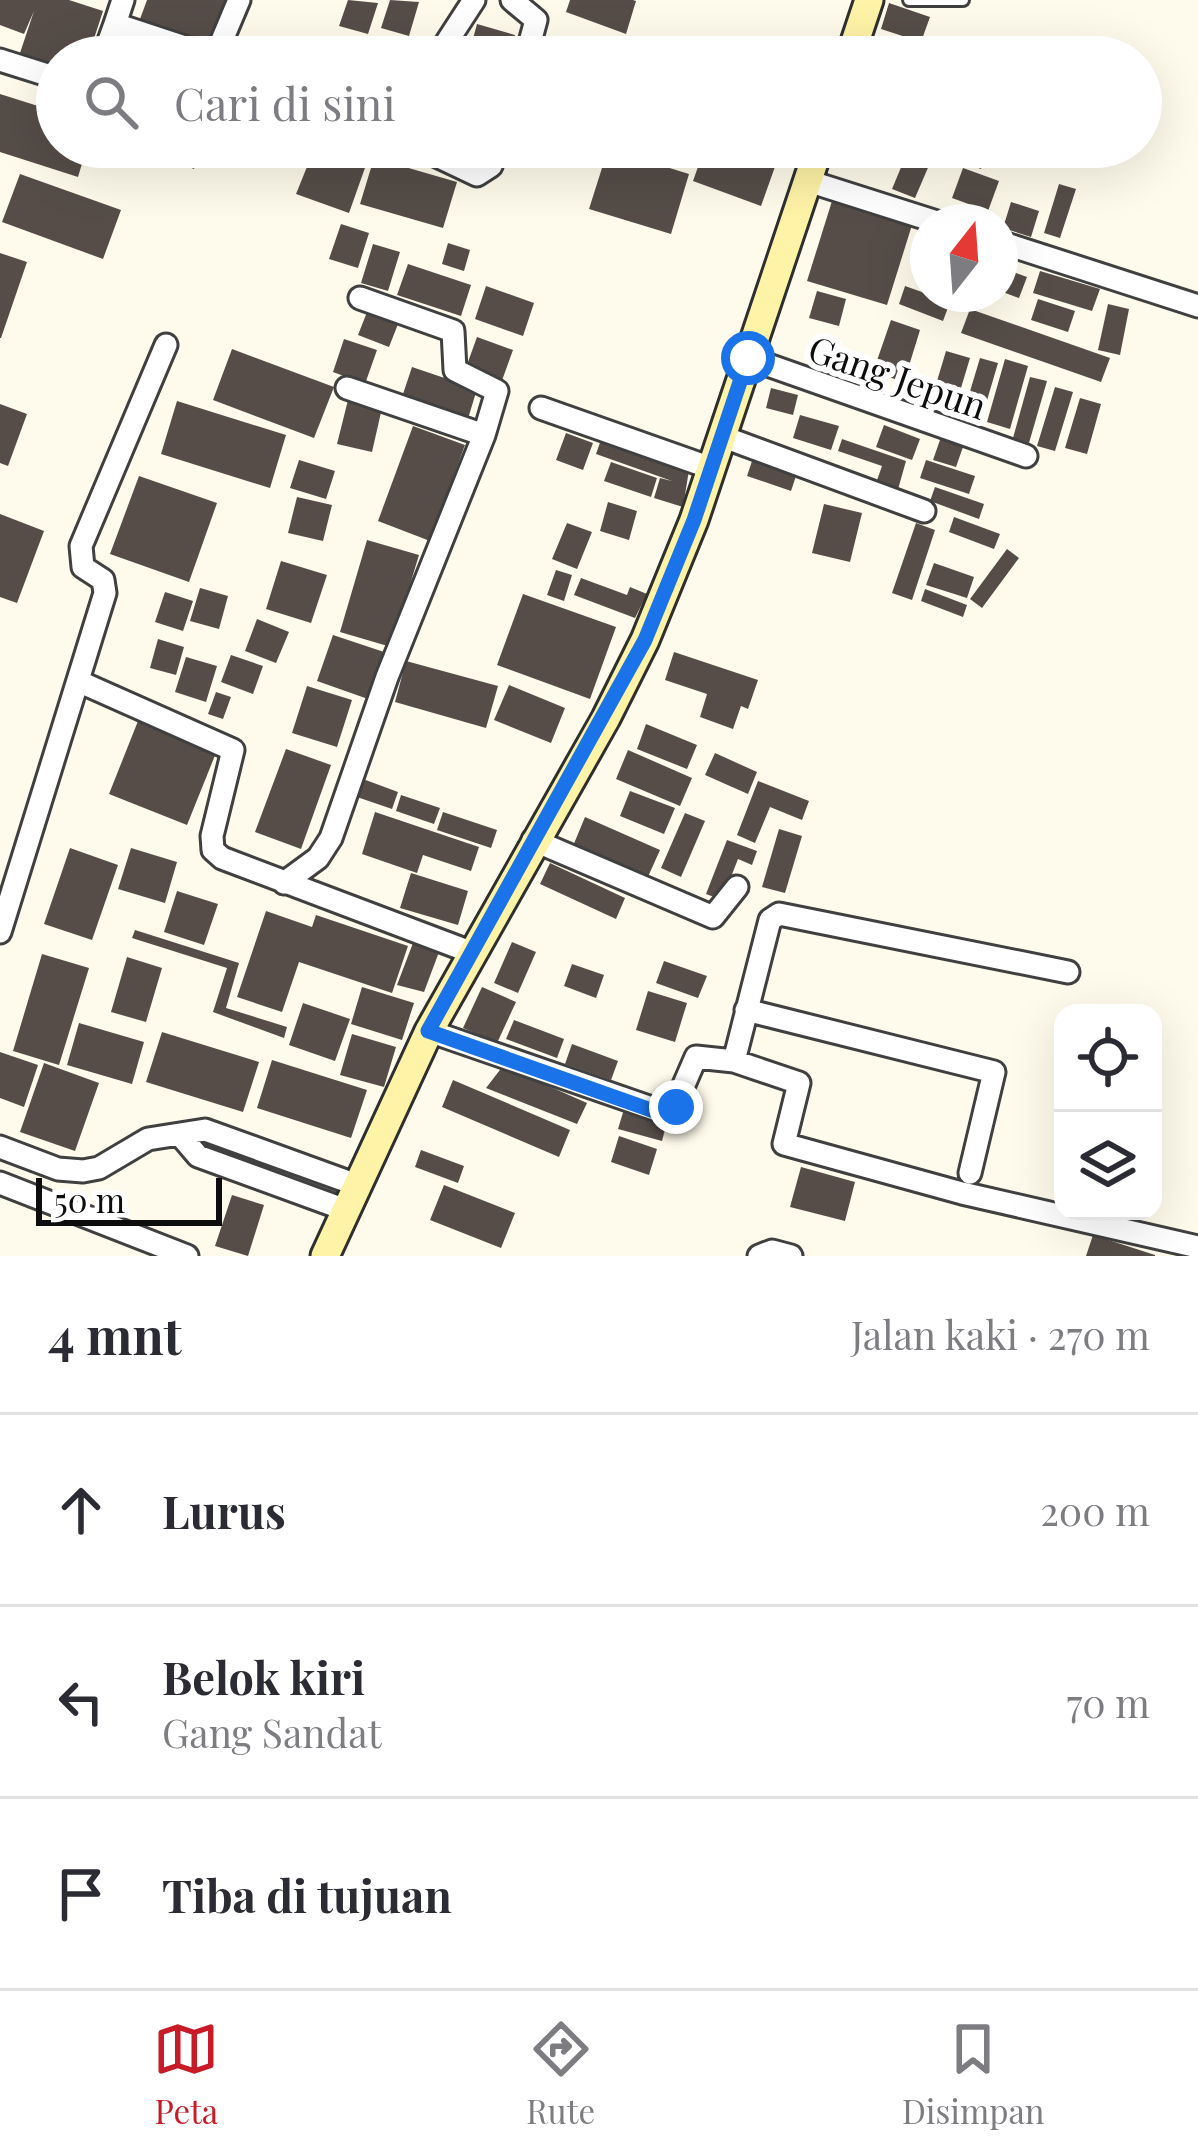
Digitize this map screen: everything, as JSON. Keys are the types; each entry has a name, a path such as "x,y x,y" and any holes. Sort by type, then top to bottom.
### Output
{"street":[{"path":"111,36 123,0"},
{"path":"224,36 239,0"},
{"path":"450,36 474,0"},
{"path":"512,0 536,20 532,36"},
{"path":"857,36 869,0"},
{"path":"115,24 151,36"},
{"path":"0,60 36,71"},
{"path":"461,168 477,176 487,168"},
{"path":"325,1256 428,1031 630,671 711,468 812,168"},
{"path":"808,181 910,213"},
{"path":"1018,248 1198,306"},
{"path":"284,883 319,858 331,838 387,677 484,435 496,391 455,370 456,334 360,298"},
{"path":"0,932 105,588 103,580 82,567 81,546 166,345"},
{"name":"Gang Jepun","path":"748,358 1026,456"},
{"path":"346,388 484,435"},
{"path":"542,408 711,468"},
{"path":"722,436 924,511"},
{"path":"80,682 233,750 213,850 284,883 473,953"},
{"path":"533,840 713,917 737,887"},
{"path":"734,1060 770,920 789,913 1068,972"},
{"path":"746,1010 994,1072 970,1173"},
{"path":"428,1031 663,1112 673,1110 682,1098 696,1057 734,1060 799,1083 784,1144 962,1193 1198,1247"},
{"path":"0,1147 58,1168 83,1171 99,1168 148,1139 206,1130 351,1197"},
{"path":"0,1183 187,1256"},
{"path":"759,1256 772,1251 790,1256"}],"lane":[{"path":"909,0 963,0"}],"building":[{"path":"0,0 69,0 103,11 95,36 36,36 36,58 20,53 34,11 24,34 0,25"},
{"path":"147,0 226,0 213,36 188,36 140,19"},
{"path":"348,0 378,3 368,34 339,26"},
{"path":"390,0 419,2 409,36 381,28"},
{"path":"570,0 636,1 626,34 566,12"},
{"path":"889,3 930,17 923,36 881,29"},
{"path":"477,24 515,35 515,36 474,36"},
{"path":"0,94 36,105 36,164 0,152"},
{"path":"50,168 81,168 78,177"},
{"path":"307,168 365,168 349,213 296,194"},
{"path":"371,168 409,168 457,182 443,228 360,204"},
{"path":"602,168 670,168 689,174 671,234 589,209"},
{"path":"698,168 775,168 761,206 693,181"},
{"path":"901,168 928,168 915,198 892,189"},
{"path":"963,168 999,181 991,204 952,198"},
{"path":"20,174 121,210 103,259 2,222"},
{"path":"1059,184 1076,189 1060,238 1044,233"},
{"path":"832,201 910,224 887,305 807,281"},
{"path":"1018,204 1039,211 1031,237 1018,233"},
{"path":"341,224 369,233 358,268 329,259"},
{"path":"448,243 470,250 464,271 442,264"},
{"path":"373,244 400,252 388,291 361,283"},
{"path":"0,253 27,262 1,338 0,338"},
{"path":"408,264 471,285 461,316 397,295"},
{"path":"1040,271 1100,289 1092,311 1033,293"},
{"path":"1018,274 1027,277 1018,298"},
{"path":"486,286 534,303 523,336 475,319"},
{"path":"905,286 910,288 910,308 899,304"},
{"path":"817,291 846,299 839,326 809,318"},
{"path":"1038,299 1075,311 1068,332 1031,320"},
{"path":"1108,304 1129,309 1120,355 1098,350"},
{"path":"369,307 400,319 389,347 358,335"},
{"path":"920,312 946,312 943,321"},
{"path":"969,312 979,312 1110,358 1101,382 961,333"},
{"path":"891,320 920,330 904,382 873,372"},
{"path":"477,337 513,350 500,386 464,373"},
{"path":"344,339 377,350 365,384 333,372"},
{"path":"232,349 334,387 314,438 213,400"},
{"path":"946,351 970,358 955,408 931,401"},
{"path":"980,358 998,363 983,414 965,408"},
{"path":"1005,359 1028,366 1010,429 987,422"},
{"path":"412,367 477,389 467,422 401,400"},
{"path":"1030,377 1047,381 1029,443 1013,438"},
{"path":"1055,387 1073,392 1055,451 1037,446"},
{"path":"771,388 798,395 793,415 766,408"},
{"path":"1080,398 1101,404 1087,454 1065,448"},
{"path":"348,400 382,408 372,452 337,444"},
{"path":"177,401 286,435 270,488 161,454"},
{"path":"0,404 27,414 8,466 0,463"},
{"path":"800,415 839,426 831,450 793,438"},
{"path":"884,425 920,439 912,460 876,447"},
{"path":"413,426 465,445 430,541 378,521"},
{"path":"566,433 593,443 583,470 556,460"},
{"path":"603,434 690,464 683,507 654,498 660,478 672,481 596,454"},
{"path":"941,437 964,444 956,467 933,460"},
{"path":"842,439 906,461 897,493 875,486 882,466 838,451"},
{"path":"753,458 797,473 791,491 747,476"},
{"path":"299,460 335,471 326,499 290,488"},
{"path":"926,460 975,476 969,494 920,478"},
{"path":"611,462 657,478 651,497 604,481"},
{"path":"139,476 217,503 189,582 110,554"},
{"path":"935,487 984,504 979,519 930,501"},
{"path":"297,497 332,505 323,541 288,533"},
{"path":"608,502 637,511 629,540 600,531"},
{"path":"824,504 862,513 850,562 812,553"},
{"path":"0,514 44,531 17,603 0,597"},
{"path":"954,517 1000,534 994,549 949,532"},
{"path":"567,523 592,532 577,569 552,559"},
{"path":"916,523 935,530 912,600 892,593"},
{"path":"367,540 419,555 391,647 340,632"},
{"path":"1007,549 1019,558 982,608 970,599"},
{"path":"281,561 327,575 311,623 266,609"},
{"path":"934,563 974,577 967,598 926,585"},
{"path":"556,570 572,575 564,601 547,595"},
{"path":"581,578 627,595 630,587 647,594 635,618 574,595"},
{"path":"200,588 228,596 219,629 190,621"},
{"path":"925,589 967,605 963,617 921,601"},
{"path":"165,592 193,601 183,631 155,622"},
{"path":"523,594 616,627 590,699 497,665"},
{"path":"257,619 289,632 276,663 245,651"},
{"path":"333,635 384,652 368,699 317,681"},
{"path":"158,639 184,647 176,675 150,668"},
{"path":"674,652 758,680 748,709 741,706 733,729 700,717 707,694 665,680"},
{"path":"231,655 263,666 253,694 221,682"},
{"path":"186,657 217,666 206,702 175,692"},
{"path":"406,661 498,686 486,728 395,702"},
{"path":"509,685 565,708 551,743 494,720"},
{"path":"307,686 352,700 337,747 292,733"},
{"path":"216,692 231,697 223,719 208,714"},
{"path":"140,716 218,748 187,825 109,794"},
{"path":"646,724 697,745 687,769 637,749"},
{"path":"286,749 331,765 301,849 255,832"},
{"path":"628,750 692,778 680,806 616,779"},
{"path":"715,753 757,772 748,794 705,775"},
{"path":"363,779 398,792 392,809 357,797"},
{"path":"758,781 809,801 802,820 770,807 755,843 737,835"},
{"path":"630,791 675,808 664,834 620,816"},
{"path":"401,795 440,808 434,824 396,811"},
{"path":"375,812 479,847 471,871 423,855 417,873 362,854"},
{"path":"443,812 497,830 491,848 437,830"},
{"path":"685,813 705,821 681,877 661,868"},
{"path":"585,817 660,850 647,879 573,846"},
{"path":"779,829 802,836 785,893 762,887"},
{"path":"727,840 757,851 752,865 738,859 722,900 706,894"},
{"path":"70,848 118,865 92,940 44,924"},
{"path":"131,848 177,862 165,903 118,889"},
{"path":"550,863 625,898 616,919 540,884"},
{"path":"411,873 468,891 458,925 400,908"},
{"path":"177,891 218,904 204,945 164,932"},
{"path":"266,911 312,927 316,915 408,946 392,993 299,962 282,1012 237,997"},
{"path":"135,930 239,963 226,1008 287,1027 284,1038 213,1012 227,968 132,938"},
{"path":"512,942 536,952 518,993 494,983"},
{"path":"413,943 439,952 424,992 397,985"},
{"path":"42,954 89,968 59,1065 13,1051"},
{"path":"127,957 162,968 146,1022 111,1012"},
{"path":"664,961 707,976 698,998 656,983"},
{"path":"572,964 604,975 596,998 564,986"},
{"path":"362,987 414,1003 402,1040 351,1024"},
{"path":"482,987 516,1002 497,1043 463,1028"},
{"path":"648,991 687,1003 675,1042 636,1030"},
{"path":"303,1003 350,1019 335,1061 289,1045"},
{"path":"514,1020 564,1039 557,1058 506,1039"},
{"path":"79,1023 144,1042 132,1084 67,1065"},
{"path":"162,1032 259,1062 243,1112 146,1082"},
{"path":"352,1034 396,1047 384,1087 340,1075"},
{"path":"572,1044 618,1061 611,1080 565,1064"},
{"path":"0,1052 38,1065 24,1107 0,1098"},
{"path":"272,1060 367,1090 351,1138 257,1108"},
{"path":"44,1063 99,1083 75,1151 20,1132"},
{"path":"503,1066 587,1103 577,1124 486,1088"},
{"path":"453,1080 570,1130 559,1157 442,1107"},
{"path":"625,1106 668,1118 662,1141 618,1129"},
{"path":"619,1136 657,1149 649,1175 611,1162"},
{"path":"421,1150 464,1166 458,1183 415,1167"},
{"path":"801,1167 855,1182 845,1221 790,1207"},
{"path":"444,1185 515,1213 501,1248 430,1220"},
{"path":"232,1195 264,1205 248,1256 215,1246"},
{"path":"1093,1235 1155,1255 1155,1256 1086,1256"}],"route":[{"path":"676,1107 670,1112 651,1110 428,1031 606,718 645,640 694,520 748,358"}]}
